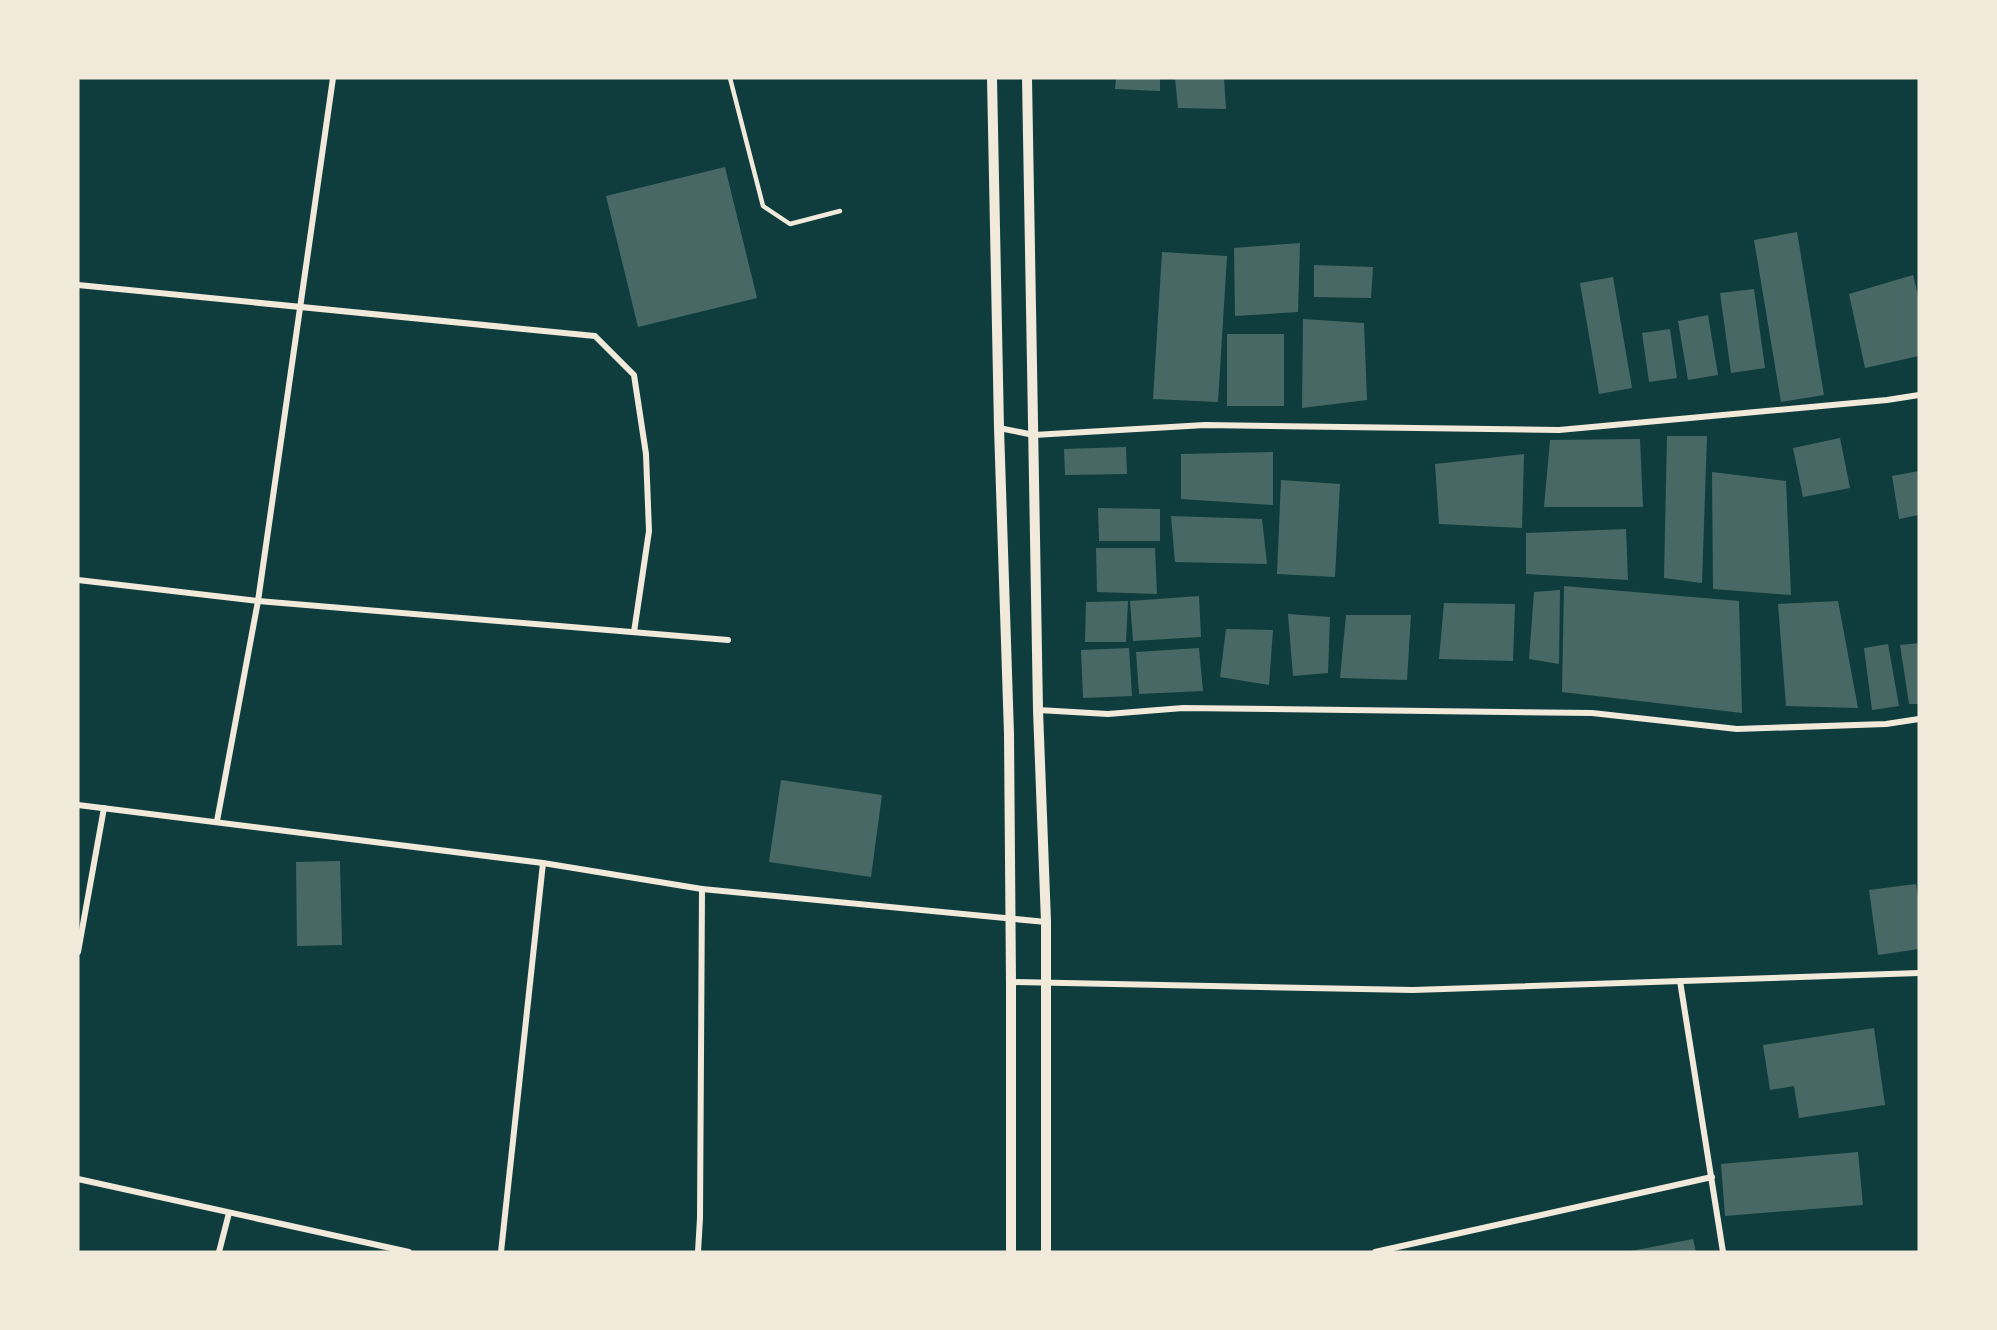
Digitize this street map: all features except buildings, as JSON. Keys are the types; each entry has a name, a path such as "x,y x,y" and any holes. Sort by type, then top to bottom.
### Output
{"street":[{"path":"217,821 258,601 333,78"},
{"path":"992,78 999,428 1009,734 1011,1252"},
{"path":"1027,78 1038,710 1047,982 1046,1252"},
{"path":"78,285 595,336 634,375 646,454 649,531 634,632"},
{"path":"999,428 1034,435 1205,425 1559,430 1919,395"},
{"path":"78,580 258,601 728,640"},
{"path":"1038,710 1108,714 1183,708 1592,713 1737,729 1886,724 1919,719"},
{"path":"78,805 543,863 702,889 1046,922"},
{"path":"78,952 104,808"},
{"path":"501,1252 543,863"},
{"path":"698,1252 702,889"},
{"path":"1011,982 1413,990 1919,972"},
{"path":"1680,981 1724,1252"},
{"path":"1375,1252 1712,1177"},
{"path":"78,1179 409,1252"},
{"path":"219,1252 229,1213"}],"lane":[{"path":"730,78 763,206 790,224 840,211"}]}
